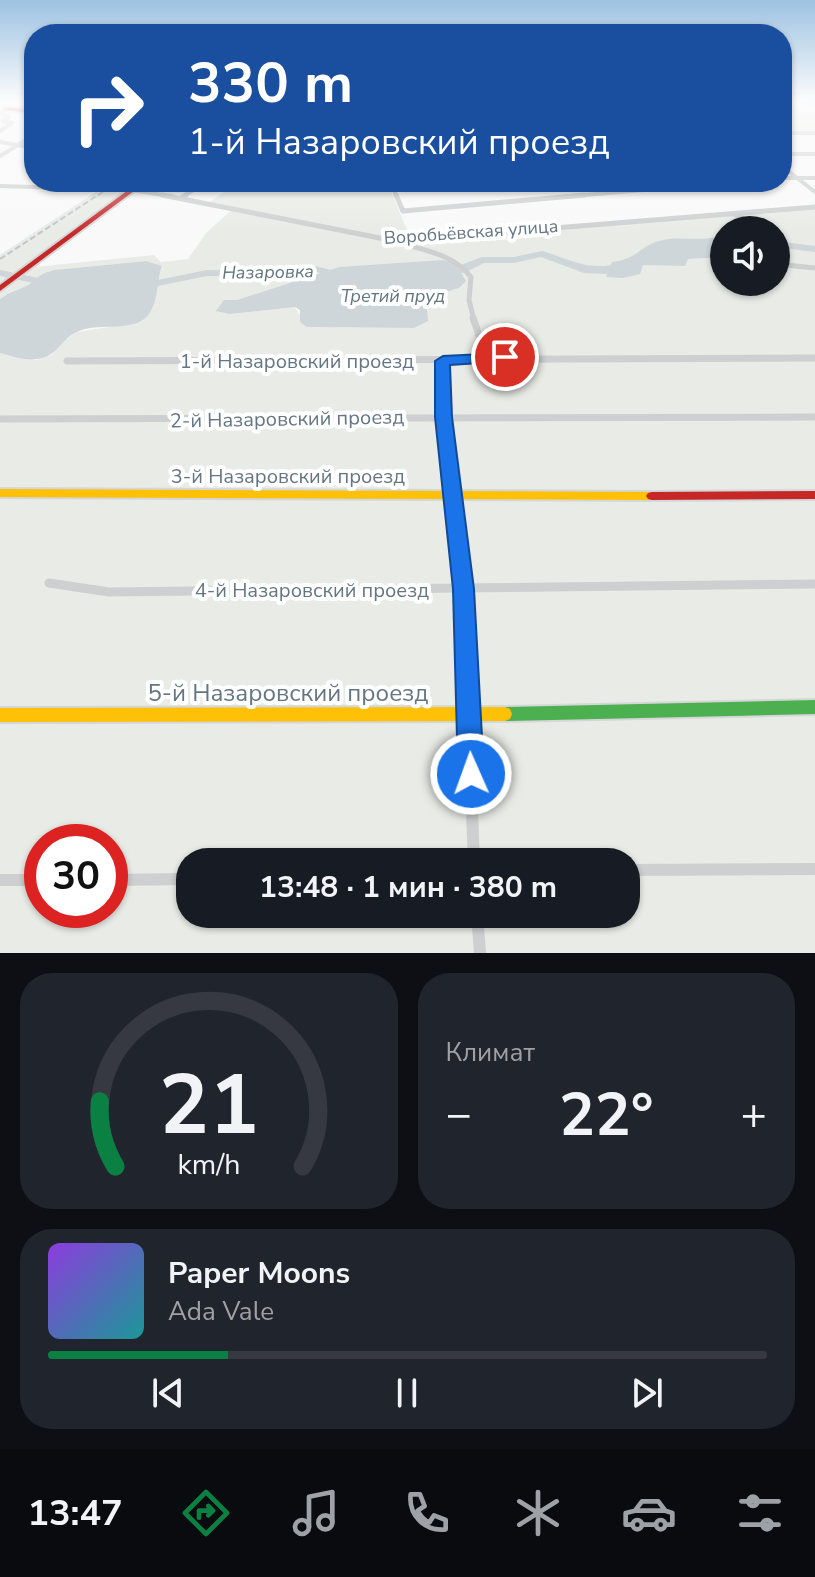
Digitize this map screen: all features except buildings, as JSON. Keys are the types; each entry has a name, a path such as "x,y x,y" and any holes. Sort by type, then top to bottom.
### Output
{"street":[{"path":"0,156 17,146"},
{"path":"792,154 815,154"},
{"path":"792,174 815,192"},
{"path":"792,177 815,178"},
{"path":"0,186 24,187"},
{"path":"0,289 129,192"},
{"name":"Воробьёвская улица","path":"144,192 395,241 815,207"},
{"path":"181,198 191,192"},
{"path":"395,192 403,211 621,192"},
{"path":"734,213 739,216"},
{"path":"395,241 465,267 471,277 467,289 468,304 487,358"},
{"path":"790,265 815,268"},
{"name":"1-й Назаровский проезд","path":"67,361 815,358"},
{"path":"443,361 444,417 464,589 474,848"},
{"name":"2-й Назаровский проезд","path":"0,419 815,417"},
{"name":"3-й Назаровский проезд","path":"0,493 815,495"},
{"name":"4-й Назаровский проезд","path":"49,583 109,592 815,584"},
{"name":"5-й Назаровский проезд","path":"0,715 469,715 815,707"},
{"path":"640,870 815,869"},
{"path":"128,880 176,879"},
{"path":"0,880 24,880"},
{"path":"478,928 480,953"}],"shaded area":[{"path":"96,192 107,192 0,262 0,255"},
{"path":"107,192 127,192 0,286 0,262"},
{"path":"224,192 391,192 410,237 710,216 710,239 662,240 631,260 612,263 684,266 688,259 710,258 710,296 790,296 790,216 714,216 815,209 815,953 0,953 0,353 36,360 52,355 62,342 77,332 134,323 152,309 162,266 146,261 54,270 0,299 0,293 35,267 154,255 161,262 188,259 207,232 235,207 210,202","holes":["381,265 459,288 426,300 428,309 414,328 307,327 295,307 230,314 224,300 237,300 339,267"]}],"water":[{"path":"710,237 710,258 688,259 685,266 643,265 640,274 623,278 606,277 612,262 627,258 646,246 674,239"},
{"name":"Третий пруд","path":"443,260 455,263 466,281 459,288 426,299 428,321 414,328 307,327 300,322 300,310 295,307 230,314 216,311 224,300 237,300 339,267"},
{"path":"146,261 162,266 155,302 144,319 129,325 77,332 44,358 18,358 0,353 0,299 4,296 54,270"}],"waterway":[{"name":"Назаровка","path":"790,246 815,249"},
{"name":"Назаровка","path":"446,273 462,270 482,260 514,260 542,254 584,270 607,271 627,265"},
{"name":"Назаровка","path":"138,287 207,273 258,274 311,268 344,275"},
{"name":"Назаровка","path":"0,273 53,284"}],"railway":[{"path":"0,259 103,192"}],"traffic: fast":[{"path":"505,714 815,707"}],"traffic: slow":[{"path":"0,493 652,496"},
{"path":"0,715 505,714"}],"traffic: jam":[{"path":"0,289 130,192"},
{"path":"652,496 815,495"}],"route":[{"path":"471,774 464,589 444,417 443,361 505,357"}]}
